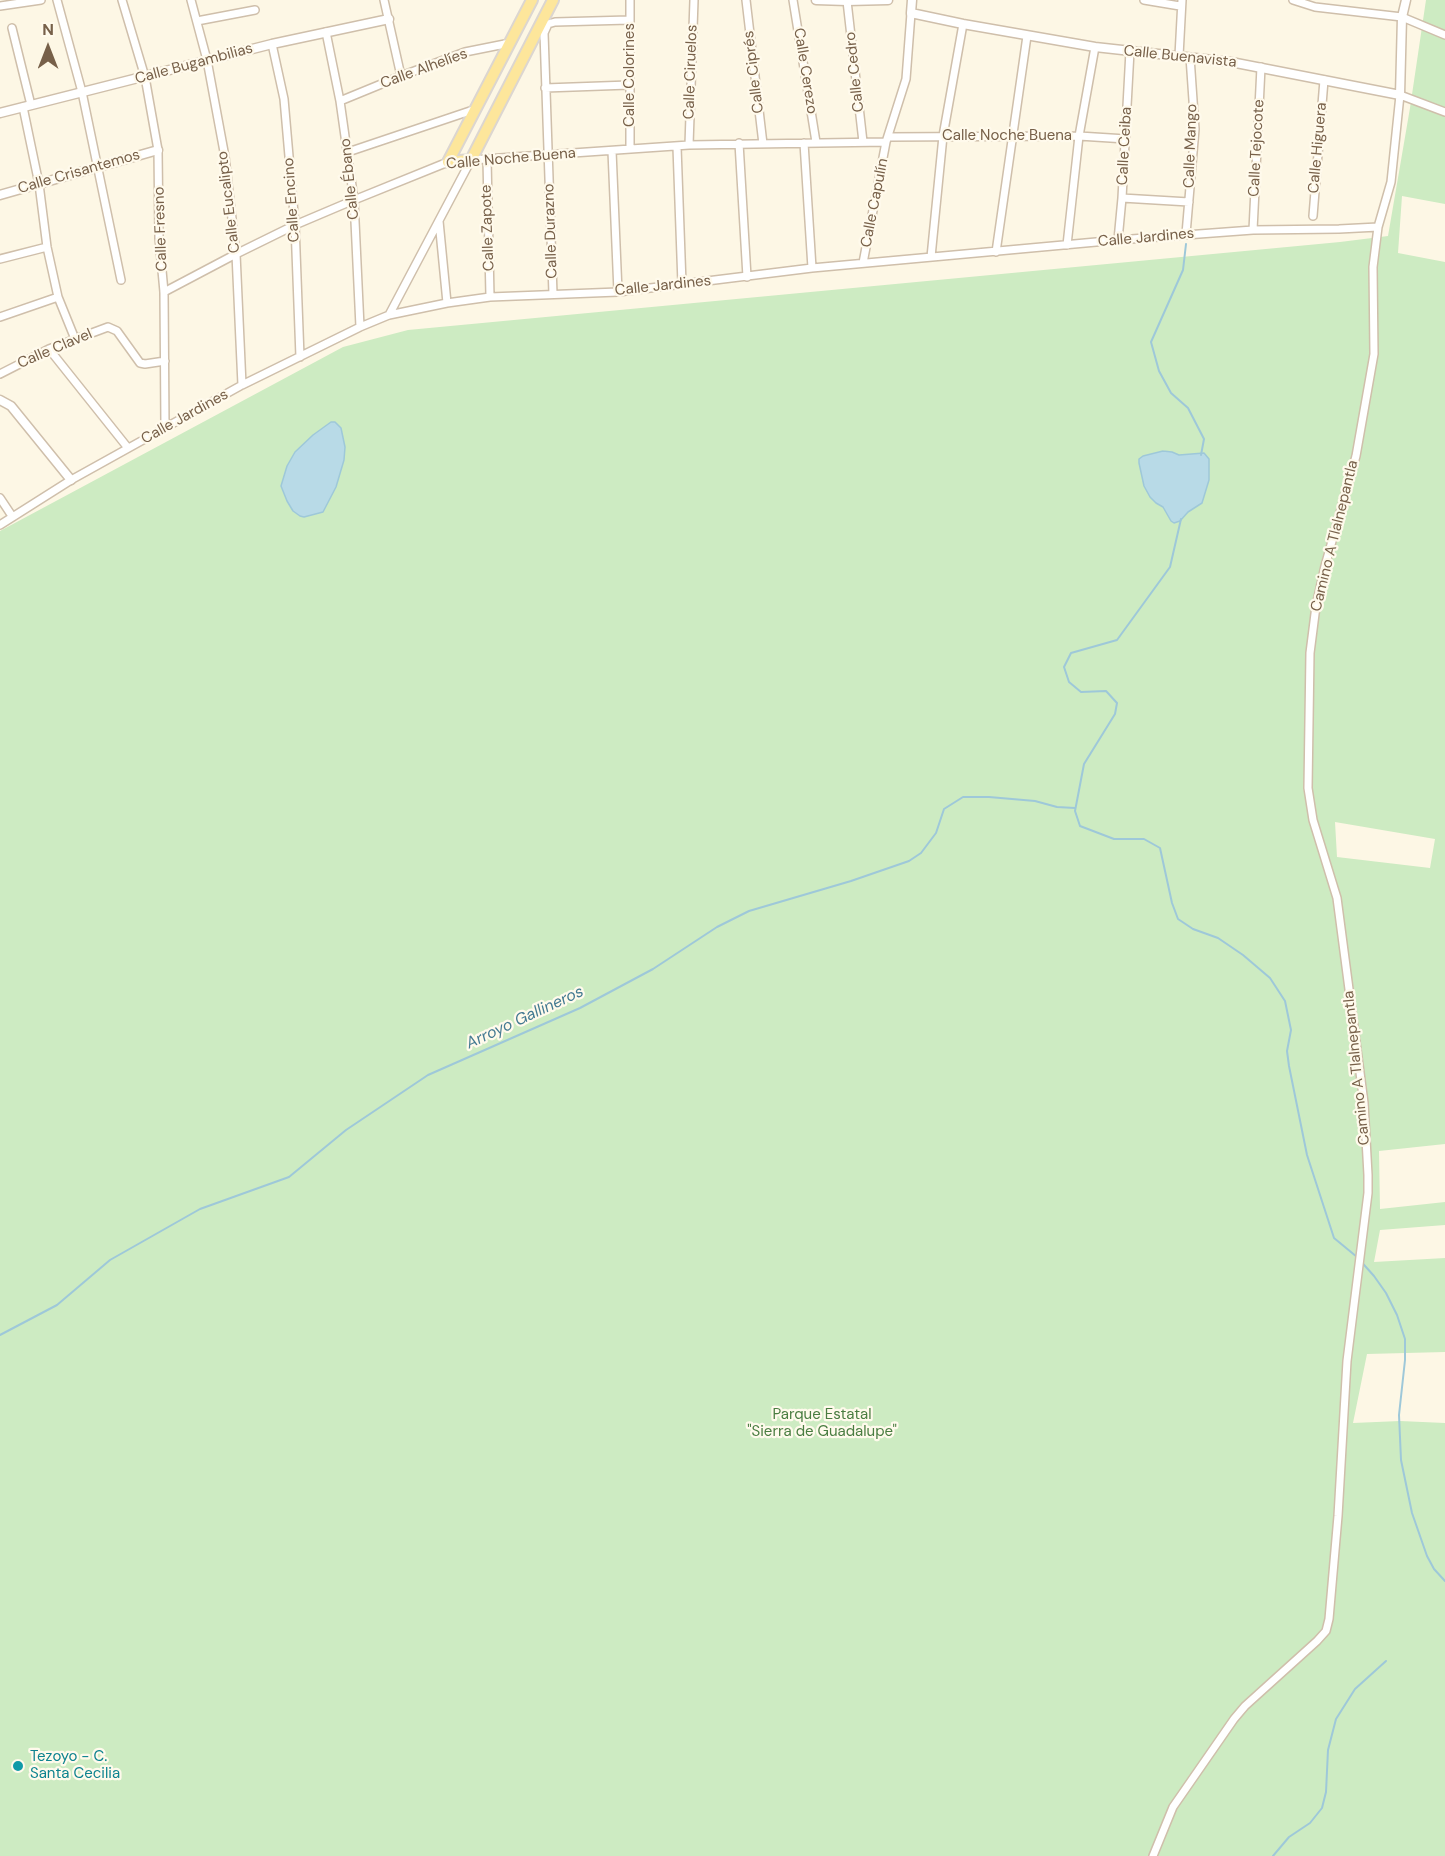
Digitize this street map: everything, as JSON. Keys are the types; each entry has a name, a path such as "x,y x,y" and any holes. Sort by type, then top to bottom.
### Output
{"main road":[{"path":"448,162 532,0"},
{"path":"471,160 553,0"},
{"name":"Calle Noche Buena","path":"448,162 471,160"}],"street":[{"path":"0,6 41,0"},
{"path":"57,0 82,92 121,280"},
{"name":"Calle Fresno","path":"122,0 144,77 158,150 159,238 164,292 165,427"},
{"name":"Calle Eucalipto","path":"191,0 207,60 225,157 236,254 242,385"},
{"path":"384,0 400,76"},
{"name":"Calle Colorines","path":"630,0 630,149"},
{"name":"Calle Ciruelos","path":"688,145 694,0"},
{"name":"Calle Ciprés","path":"746,0 763,144"},
{"name":"Calle Cerezo","path":"794,0 816,142"},
{"path":"816,0 847,2 888,0"},
{"path":"911,13 912,0"},
{"path":"1144,0 1181,3 1179,56"},
{"path":"1293,0 1315,7 1402,17 1445,35"},
{"path":"1400,95 1402,17 1406,0"},
{"name":"Calle Cedro","path":"847,2 863,142"},
{"path":"197,21 255,10"},
{"name":"Calle Buenavista","path":"911,13 1095,47 1261,67 1400,95 1441,111"},
{"name":"Calle Capulín","path":"863,263 887,139 906,79 911,13"},
{"name":"Calle Bugambilias","path":"0,113 272,44 388,19"},
{"name":"Calle Durazno","path":"553,294 544,33 548,24 555,22 629,20"},
{"path":"931,257 943,136 963,24"},
{"path":"12,28 27,106 46,247 58,297 75,339"},
{"name":"Calle Ébano","path":"326,32 340,101 354,200 360,327"},
{"path":"996,252 1027,36"},
{"name":"Calle Alhelíes","path":"340,101 465,52 510,43"},
{"name":"Calle Encino","path":"272,44 284,99 295,225 300,357"},
{"path":"1067,245 1079,136 1095,47"},
{"name":"Calle Ceiba","path":"1118,240 1130,51"},
{"name":"Calle Mango","path":"1186,234 1195,129 1190,57"},
{"name":"Calle Tejocote","path":"1252,230 1261,67"},
{"name":"Calle Higuera","path":"1313,216 1324,80"},
{"path":"545,88 629,85"},
{"name":"Camino A Tlalnepantla","path":"1152,1856 1173,1807 1234,1719 1245,1706 1317,1641 1326,1631 1329,1619 1338,1516 1347,1361 1368,1193 1368,1175 1364,1103 1337,898 1313,820 1308,788 1310,652 1316,606 1325,566 1356,456 1374,354 1373,267 1378,227 1391,182 1400,95"},
{"path":"348,152 476,109"},
{"path":"1441,111 1445,117"},
{"name":"Calle Noche Buena","path":"471,160 688,145 863,142 943,136 1079,136 1126,139"},
{"path":"739,143 747,277"},
{"path":"804,143 812,268"},
{"path":"677,147 682,284"},
{"name":"Calle Crisantemos","path":"0,195 158,150"},
{"path":"612,151 618,292"},
{"name":"Calle Zapote","path":"487,159 490,297"},
{"path":"388,315 471,160"},
{"name":"Calle Noche Buena","path":"164,292 295,225 448,162"},
{"path":"1122,198 1189,202"},
{"path":"439,221 447,303"},
{"name":"Calle Jardines","path":"0,525 70,480 242,385 388,315 490,297 618,292 812,268 1118,240 1252,230 1378,227"},
{"path":"0,259 46,247"},
{"path":"0,317 58,297"},
{"name":"Calle Clavel","path":"0,374 49,349 108,327 117,331 140,363 165,361"},
{"path":"49,349 128,448"},
{"path":"0,400 10,406 70,480"},
{"path":"0,498 12,516"}],"green space":[{"name":"Parque Estatal \"Sierra de Guadalupe\"","path":"1426,0 1445,0 1445,204 1402,196 1398,253 1445,262 1445,1144 1379,1151 1380,1209 1445,1202 1445,1225 1380,1230 1374,1262 1445,1258 1445,1352 1367,1354 1353,1423 1400,1421 1445,1423 1445,1856 0,1856 0,531 343,347 408,330 1388,236","holes":["1335,822 1435,839 1430,868 1337,857"]}],"water":[{"path":"331,422 335,422 341,428 345,447 344,460 336,487 323,512 300,516 293,511 281,486 287,466 295,452"},
{"path":"1163,451 1179,455 1204,453 1209,459 1209,480 1202,503 1188,512 1180,521 1174,523 1163,507 1150,497 1144,486 1139,463 1139,459 1143,456"}],"waterway":[{"path":"1186,244 1183,270 1151,342 1159,371 1171,393 1188,408 1204,439 1201,455"},
{"path":"1181,519 1170,567 1117,640 1071,653 1064,667 1069,682 1081,692 1106,691 1117,703 1115,714 1084,764 1075,811 1080,826 1114,839 1144,839 1160,848 1172,903 1178,919 1193,929 1218,938 1243,955 1270,978 1285,1001 1291,1030 1287,1051 1289,1066 1307,1155 1334,1238 1357,1257 1386,1293 1405,1339 1399,1415 1401,1460 1412,1513 1427,1556 1434,1569 1445,1581"},
{"name":"Arroyo Gallineros","path":"0,1335 57,1305 110,1260 200,1209 289,1177 346,1130 428,1075 580,1008 653,969 717,927 749,911 909,861 921,853 936,833 944,809 963,797 1035,801 1057,807 1075,808"},
{"path":"1273,1856 1289,1837 1310,1823 1322,1808 1326,1792 1328,1750 1336,1719 1355,1689 1386,1661"}],"place":[{"name":"Tezoyo - C. Santa Cecilia","path":"18,1766"}]}
